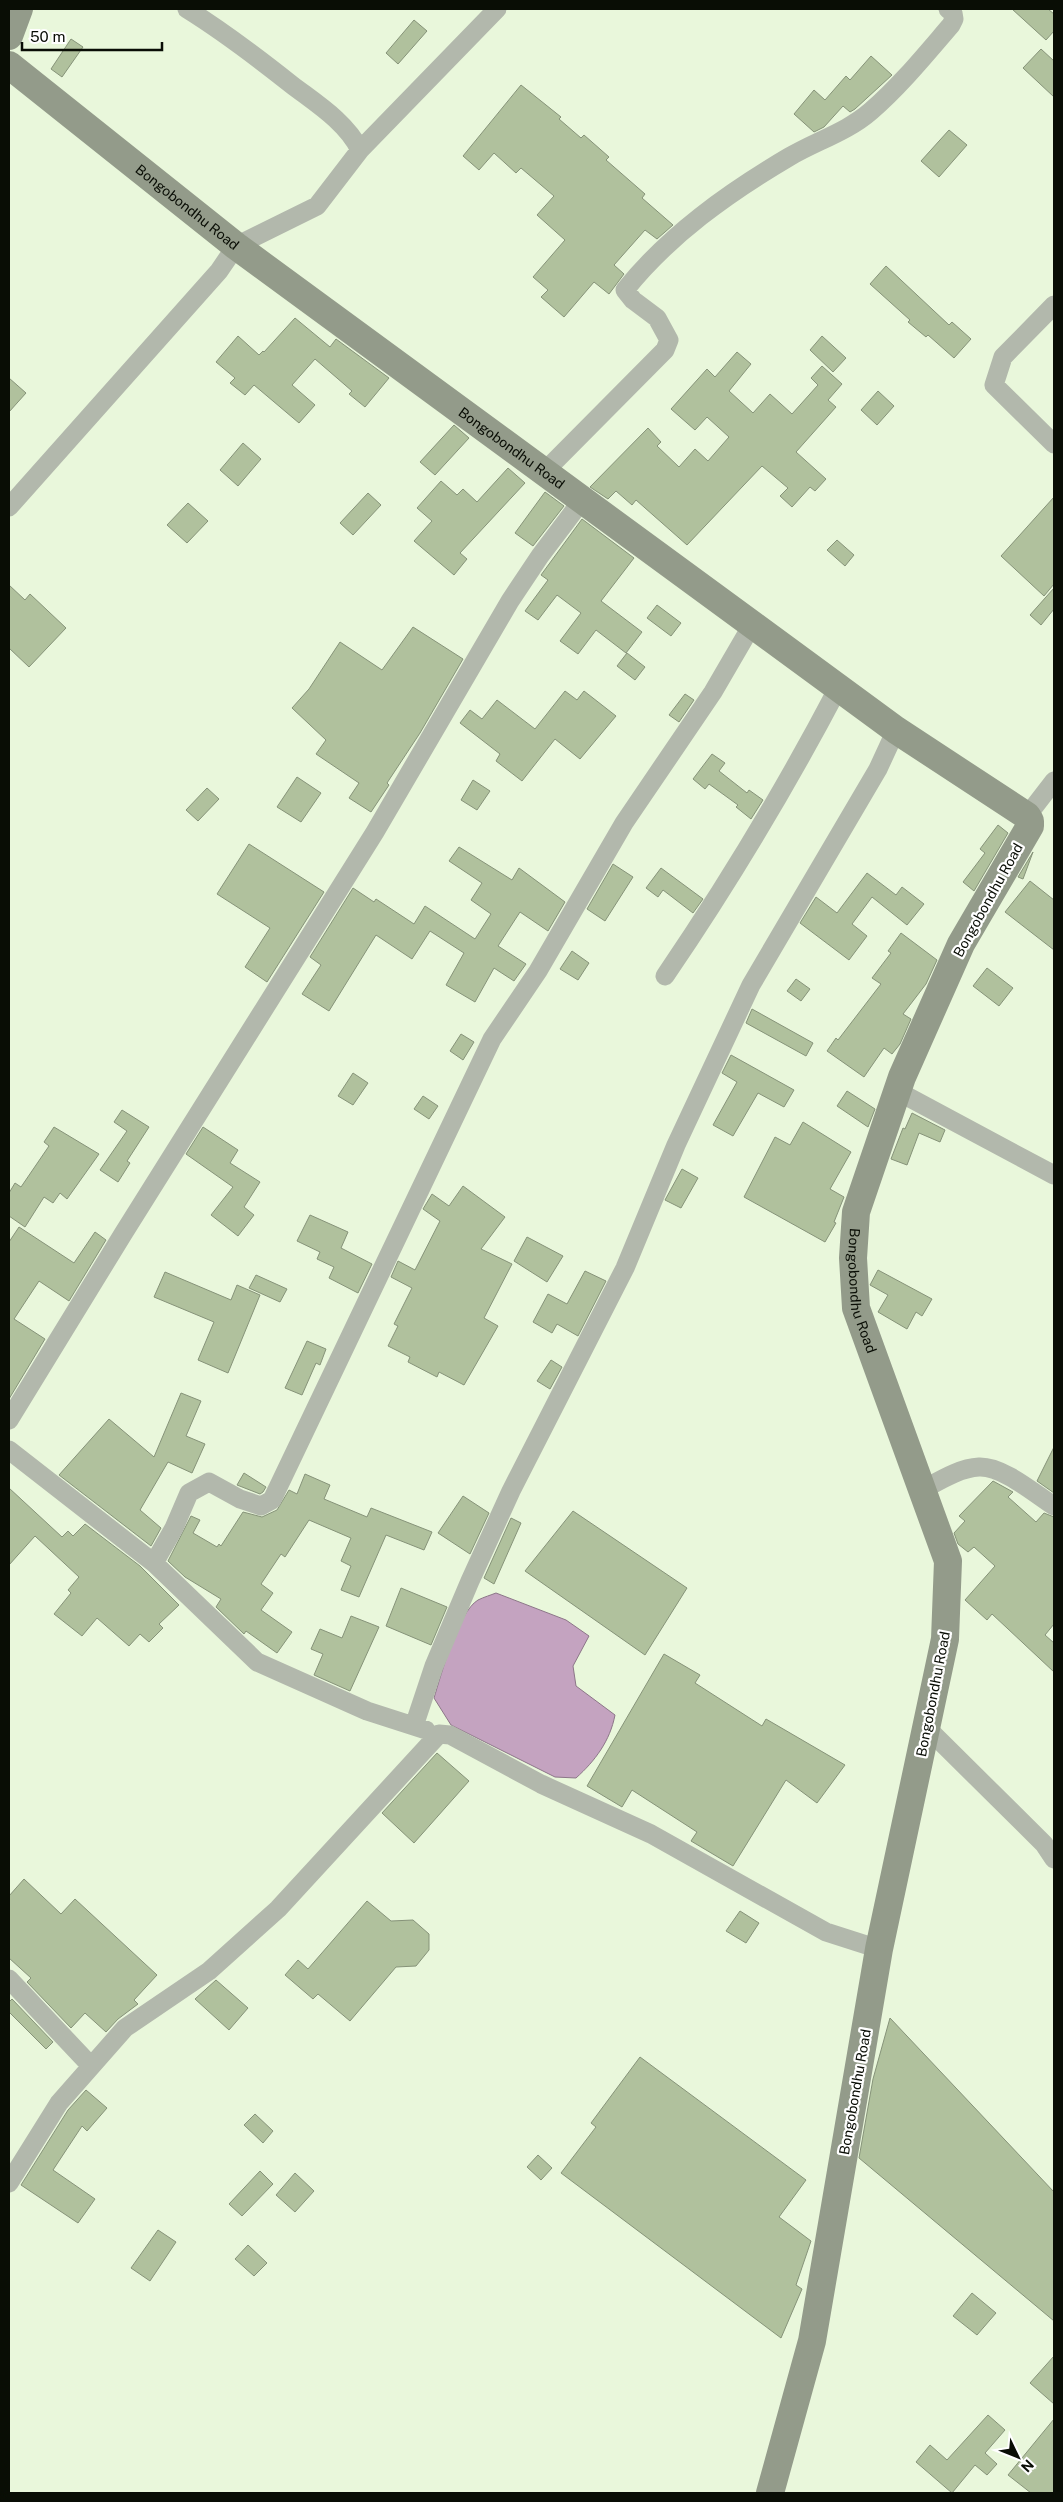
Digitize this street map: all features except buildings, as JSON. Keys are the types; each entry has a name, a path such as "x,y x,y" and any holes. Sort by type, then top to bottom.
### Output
{"street":[{"path":"9,36 20,9"},
{"path":"187,9 231,37 328,112 354,138 360,150"},
{"path":"9,507 219,271 236,246 318,206 360,150 497,9"},
{"path":"544,472 665,350 669,340 657,318 633,300 625,290 637,276 696,218 790,156 840,133 871,111 951,25 954,19 953,13 948,9"},
{"name":"Bongobondhu Road","path":"9,65 236,246 838,688 896,730 1027,816 1030,821 1030,826 961,944 897,1091 856,1212 853,1258 856,1308 948,1561 946,1639 879,1949 812,2341 770,2493"},
{"path":"1054,304 1003,357 994,385 1054,444"},
{"path":"9,1420 122,1234 375,832 510,601 540,556 583,499"},
{"path":"154,1563 174,1528 189,1493 209,1482 240,1499 261,1506 272,1500 492,1039 538,971 624,823 713,692 752,625"},
{"path":"665,976 718,898 791,778 838,688"},
{"path":"414,1726 434,1666 470,1581 512,1491 625,1268 676,1145 751,985 878,769 896,730"},
{"name":"Bongobondhu Road","path":"1027,816 1054,781"},
{"path":"897,1091 1054,1175"},
{"path":"9,1450 154,1563 257,1662 368,1711 439,1734 450,1735 541,1784 651,1834 826,1932 879,1949"},
{"path":"922,1490 946,1476 980,1467 1012,1476 1054,1506"},
{"path":"927,1728 1044,1844 1054,1859"},
{"path":"9,2183 59,2103 124,2028 209,1970 278,1909 439,1734"},
{"path":"9,1979 91,2066"}],"shaded area":[{"path":"496,1593 566,1620 589,1636 573,1666 576,1686 615,1715 601,1750 576,1778 555,1777 451,1725 434,1698 451,1645 464,1617 478,1600"}]}
